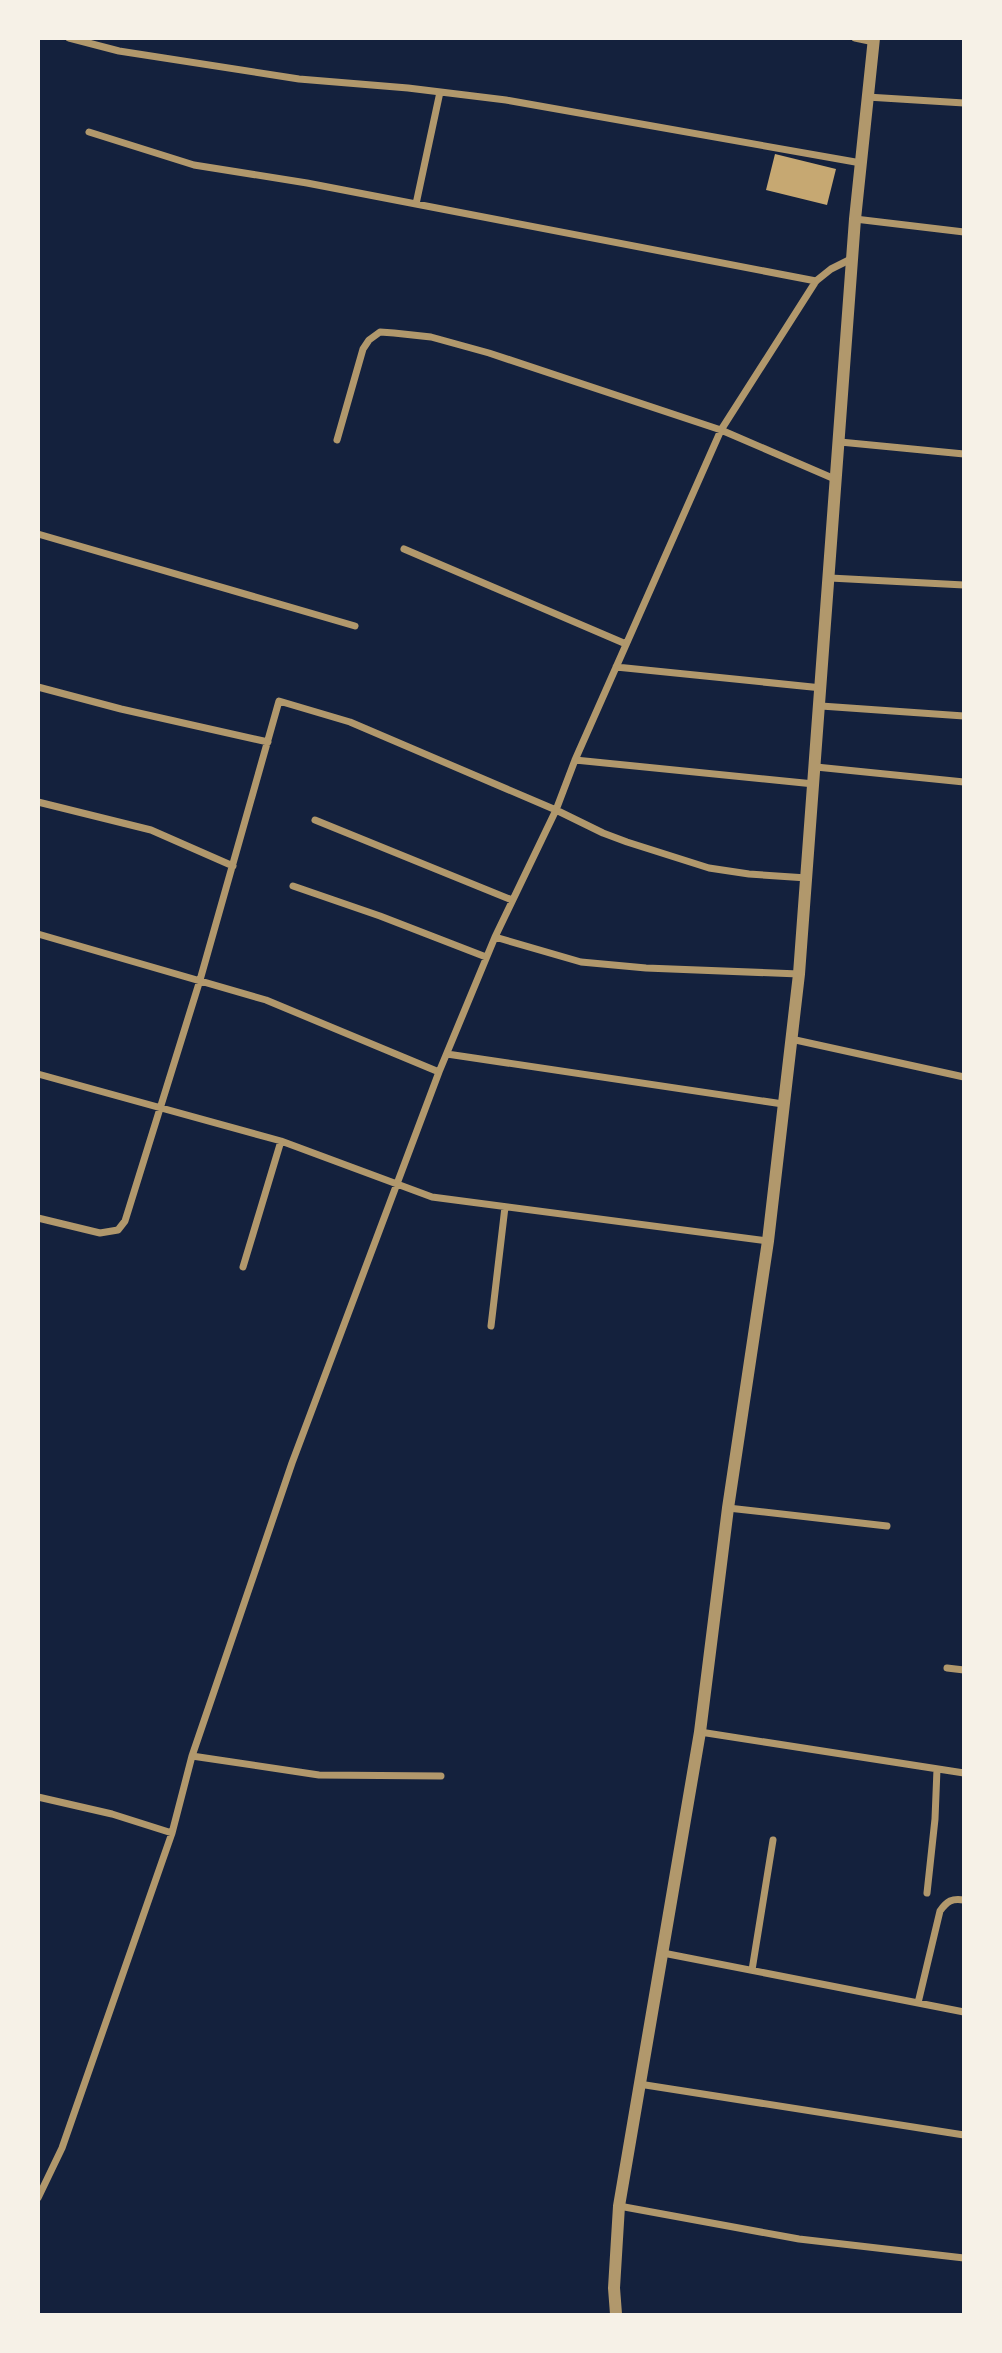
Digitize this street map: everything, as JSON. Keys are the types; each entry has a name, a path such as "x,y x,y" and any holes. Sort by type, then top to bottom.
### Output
{"street":[{"path":"69,38 119,51 299,79 506,100 861,163"},
{"path":"616,2315 614,2288 619,2206 700,1732 728,1508 768,1241 799,974 856,219 874,40 855,38"},
{"path":"416,204 440,92"},
{"path":"867,97 964,103"},
{"path":"89,132 194,165 307,183 816,281"},
{"path":"856,219 964,232"},
{"path":"38,2198 62,2148 172,1833 192,1756 292,1463 399,1185 439,1072 486,957 556,810 575,760 721,430 816,281 831,269 854,257"},
{"path":"337,440 363,349 369,340 380,332 431,337 489,353 721,430 838,480"},
{"path":"840,442 964,454"},
{"path":"38,534 355,626"},
{"path":"404,550 626,644"},
{"path":"830,578 964,584"},
{"path":"616,667 822,688"},
{"path":"38,687 268,742"},
{"path":"38,1218 100,1233 118,1230 125,1221 200,981 279,701 350,722 556,810 603,833 709,868 807,878"},
{"path":"821,706 964,716"},
{"path":"575,760 815,785"},
{"path":"816,767 964,782"},
{"path":"38,802 151,830 233,866"},
{"path":"315,820 512,900"},
{"path":"293,886 486,957"},
{"path":"38,934 293,1010 439,1072"},
{"path":"495,937 581,962 646,968 799,974"},
{"path":"791,1039 964,1077"},
{"path":"447,1054 783,1104"},
{"path":"38,1074 281,1141 432,1196 768,1241"},
{"path":"243,1267 281,1141"},
{"path":"491,1326 505,1207"},
{"path":"728,1508 887,1525"},
{"path":"947,1668 964,1670"},
{"path":"700,1732 964,1773"},
{"path":"192,1756 319,1775 440,1776"},
{"path":"927,1893 937,1769"},
{"path":"38,1797 112,1814 172,1833"},
{"path":"752,1970 773,1840"},
{"path":"918,2003 940,1911 946,1903 954,1899 964,1900"},
{"path":"663,1953 964,2012"},
{"path":"639,2084 964,2135"},
{"path":"619,2206 799,2239 964,2258"}],"building":[{"path":"775,154 836,169 827,205 766,190"}]}
